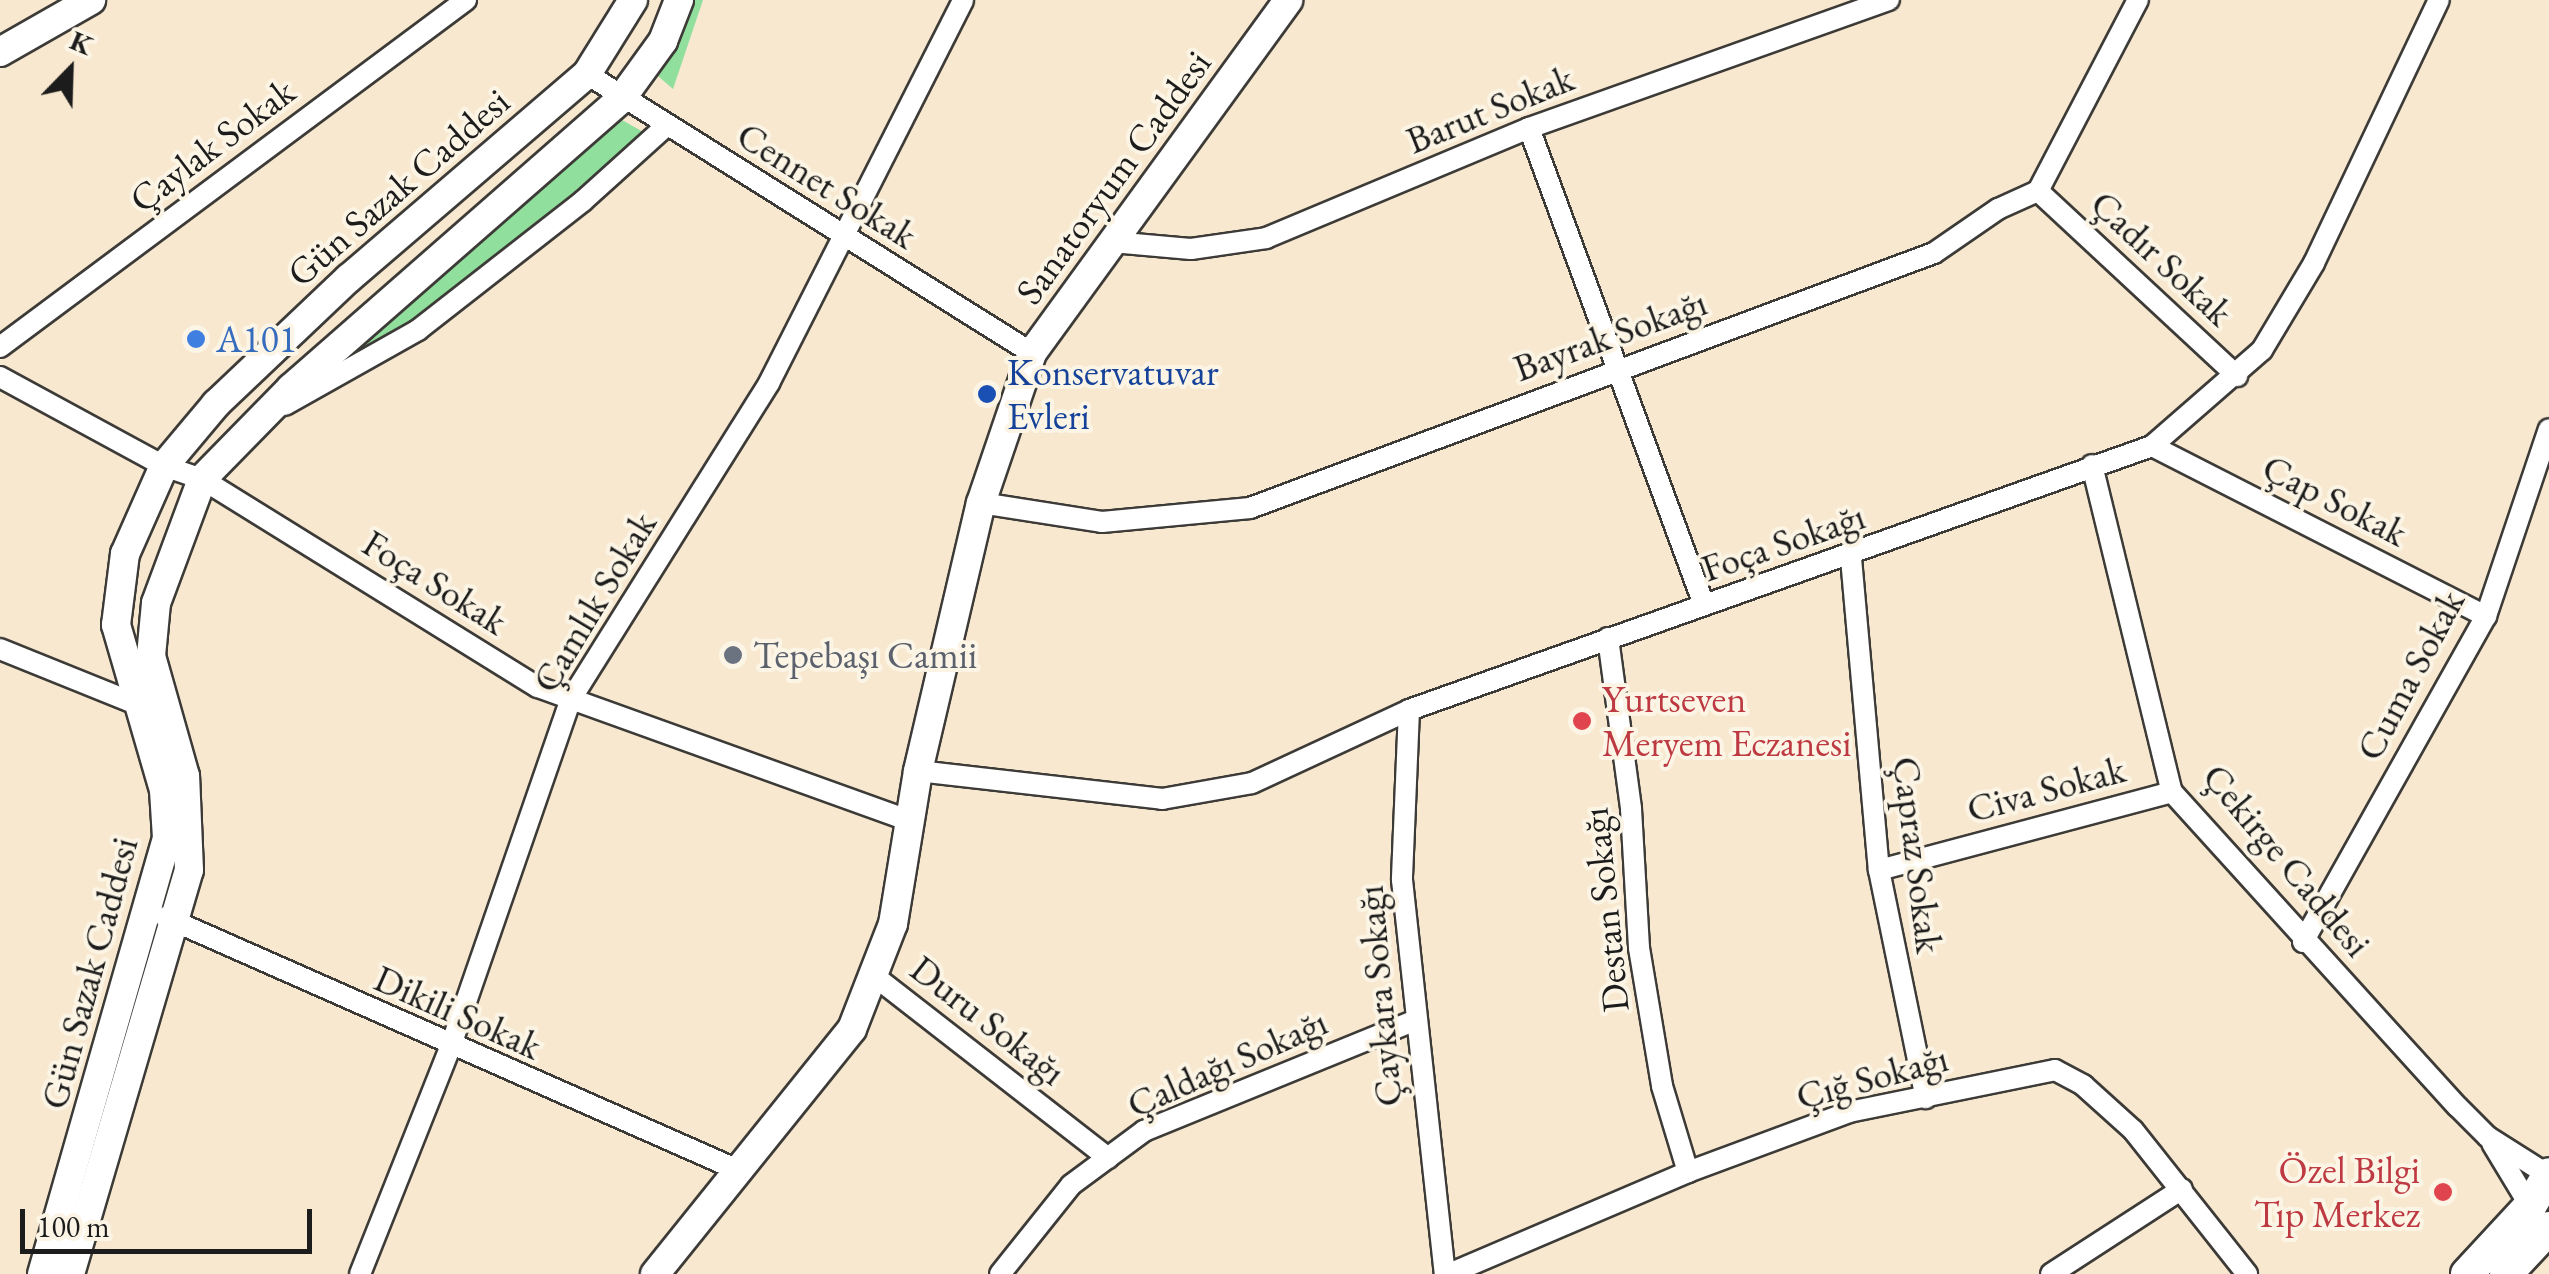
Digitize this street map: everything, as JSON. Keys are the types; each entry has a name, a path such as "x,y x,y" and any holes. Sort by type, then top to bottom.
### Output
{"main road":[{"path":"0,52 91,0"},
{"name":"Gün Sazak Caddesi","path":"70,1274 162,916 168,838 166,806 116,625 125,554 164,466 216,404 336,290 587,74 633,0"},
{"name":"Gün Sazak Caddesi","path":"42,1274 162,916 189,870 192,828 185,776 151,656 156,603 202,479 262,418 621,99 663,42 680,0"},
{"name":"Sanatoryum Caddesi","path":"655,1274 852,1029 893,924 918,771 981,503 1032,353 1288,0"},
{"path":"2506,1274 2542,1218 2549,1175"},
{"path":"2467,1274 2542,1218"}],"street":[{"name":"Çaylak Sokak","path":"0,347 466,0"},
{"name":"Çamlık Sokak","path":"360,1274 450,1048 571,699 770,383 963,0"},
{"path":"2038,191 2138,0"},
{"name":"Foça Sokağı","path":"918,771 1162,799 1252,784 1409,710 1608,638 1851,558 2092,465 2152,446 2237,376 2262,350 2314,264 2439,0"},
{"name":"Barut Sokak","path":"1112,242 1192,249 1266,238 1529,128 1874,1"},
{"name":"Cennet Sokak","path":"587,74 621,99 1032,353"},
{"name":"Gün Sazak Caddesi","path":"262,418 418,330 583,202 665,126"},
{"path":"1529,128 1704,605"},
{"name":"Bayrak Sokağı","path":"981,503 1102,522 1250,508 1934,253 1998,208 2038,191"},
{"name":"Çadır Sokak","path":"2038,191 2237,376"},
{"name":"Foça Sokak","path":"0,376 164,466 202,479 538,687 910,822"},
{"name":"Cuma Sokak","path":"2302,942 2486,616 2549,429"},
{"name":"Çap Sokak","path":"2152,446 2486,616"},
{"name":"Çekirge Caddesi","path":"2092,465 2172,792 2302,942 2488,1137 2542,1218"},
{"name":"Çapraz Sokak","path":"1851,558 1879,870 1926,1098"},
{"name":"Destan Sokağı","path":"1608,638 1632,808 1639,948 1662,1086 1688,1172"},
{"path":"0,650 136,704"},
{"name":"Çaykara Sokağı","path":"1409,710 1402,880 1413,1021 1447,1274"},
{"name":"Civa Sokak","path":"1879,870 2172,792"},
{"name":"Dikili Sokak","path":"162,916 450,1048 740,1171"},
{"name":"Duru Sokağı","path":"874,975 1108,1158"},
{"name":"Çaldağı Sokağı","path":"1000,1274 1072,1185 1144,1131 1413,1021"},
{"name":"Çığ Sokağı","path":"1447,1274 1688,1172 1850,1112 2054,1070 2084,1085 2133,1130 2247,1274"},
{"name":"Çekirge Caddesi","path":"2488,1137 2549,1175"},
{"path":"2051,1274 2182,1190"}],"green space":[{"path":"686,0 703,0 673,89 651,70"},
{"path":"615,116 645,133 422,318 343,365 337,361"}],"place":[{"name":"A101","path":"196,339"},
{"name":"Konservatuvar Evleri","path":"987,394"},
{"name":"Tepebaşı Camii","path":"733,655"},
{"name":"Yurtseven Meryem Eczanesi","path":"1582,721"},
{"name":"Özel Bilgi Tıp Merkez","path":"2443,1192"}]}
